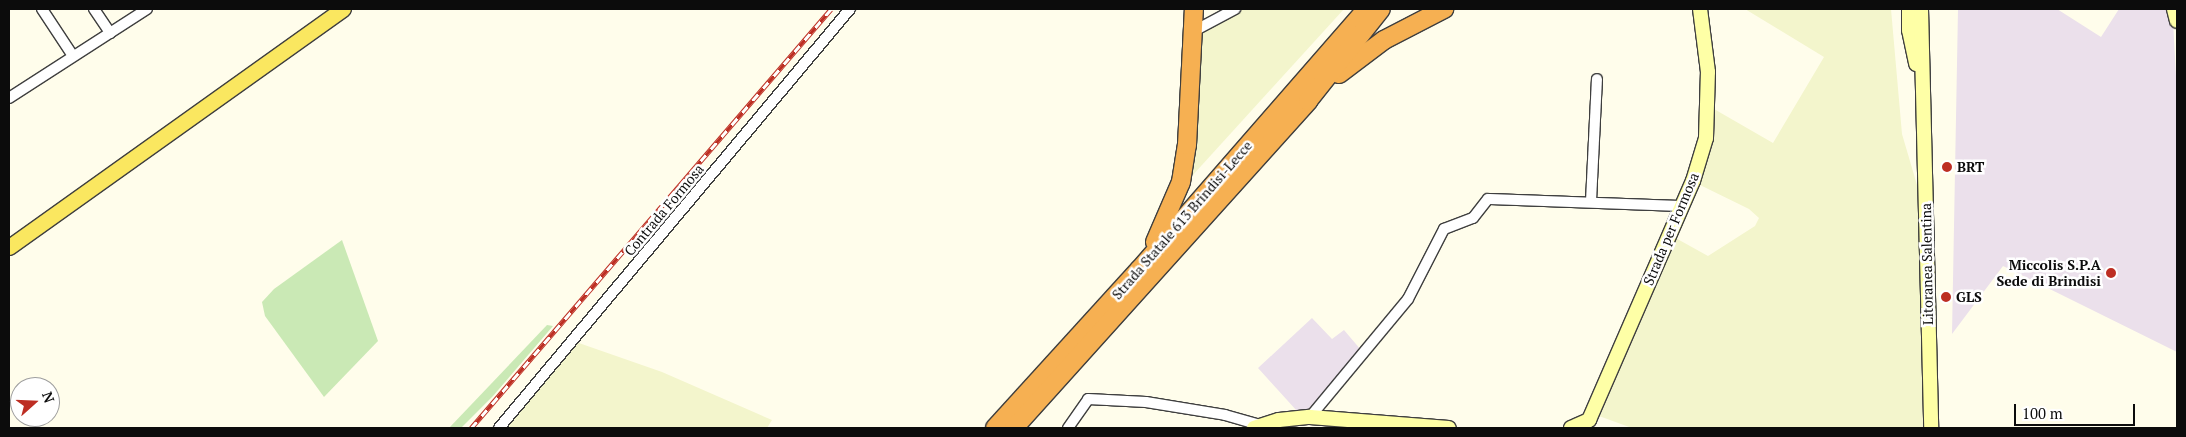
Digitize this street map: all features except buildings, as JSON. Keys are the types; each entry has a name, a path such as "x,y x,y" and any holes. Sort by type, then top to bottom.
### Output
{"highway":[{"path":"1139,270 1165,223 1182,182 1187,145 1194,9"},
{"name":"Strada Statale 613 Brindisi-Lecce","path":"994,428 1139,270 1367,9"},
{"name":"Strada Statale 613 Brindisi-Lecce","path":"1014,428 1308,101 1381,9"},
{"path":"1308,101 1384,40 1444,9"}],"main road":[{"path":"9,247 343,9"}],"street":[{"path":"42,9 73,56"},
{"path":"94,9 110,32"},
{"path":"9,98 147,9"},
{"name":"Contrada Formosa","path":"499,428 850,9"},
{"path":"1192,32 1235,9"},
{"name":"Strada per Formosa","path":"1571,428 1589,420 1682,206 1706,138 1709,108 1708,72 1700,9"},
{"path":"1909,9 1909,30 1924,99"},
{"path":"1921,9 1924,99"},
{"path":"1924,99 1928,9"},
{"path":"2174,9 2177,21"},
{"path":"1591,201 1597,79"},
{"name":"Litoranea Salentina","path":"1924,99 1931,428"},
{"path":"1310,417 1408,299 1444,229 1467,221 1483,202 1495,197 1682,206"},
{"path":"1068,428 1088,399 1146,402 1225,415 1256,427 1310,417 1449,428"}],"shaded area":[{"path":"1958,9 2057,9 2101,37 2119,9 2168,9 2173,21 2177,94 2177,352 2003,266 1952,334"},
{"path":"1312,318 1332,339 1344,330 1361,350 1310,409 1297,411 1258,368"}],"green space":[{"path":"1234,9 1344,9 1192,176 1196,33"},
{"path":"1745,9 1891,9 1902,134 1917,185 1923,230 1923,428 1632,428 1599,416 1598,409 1672,236 1708,256 1755,226 1759,218 1749,209 1698,184 1714,109 1773,143 1824,57"},
{"path":"342,240 378,341 324,397 265,316 262,302 274,289"},
{"path":"547,325 553,326 493,396 461,428 449,428"},
{"path":"576,342 662,372 772,420 767,428 501,428"}],"railway":[{"path":"471,428 831,9"}],"place":[{"name":"BRT","path":"1947,167"},
{"name":"Miccolis S.P.A Sede di Brindisi","path":"2111,273"},
{"name":"GLS","path":"1946,297"}]}
